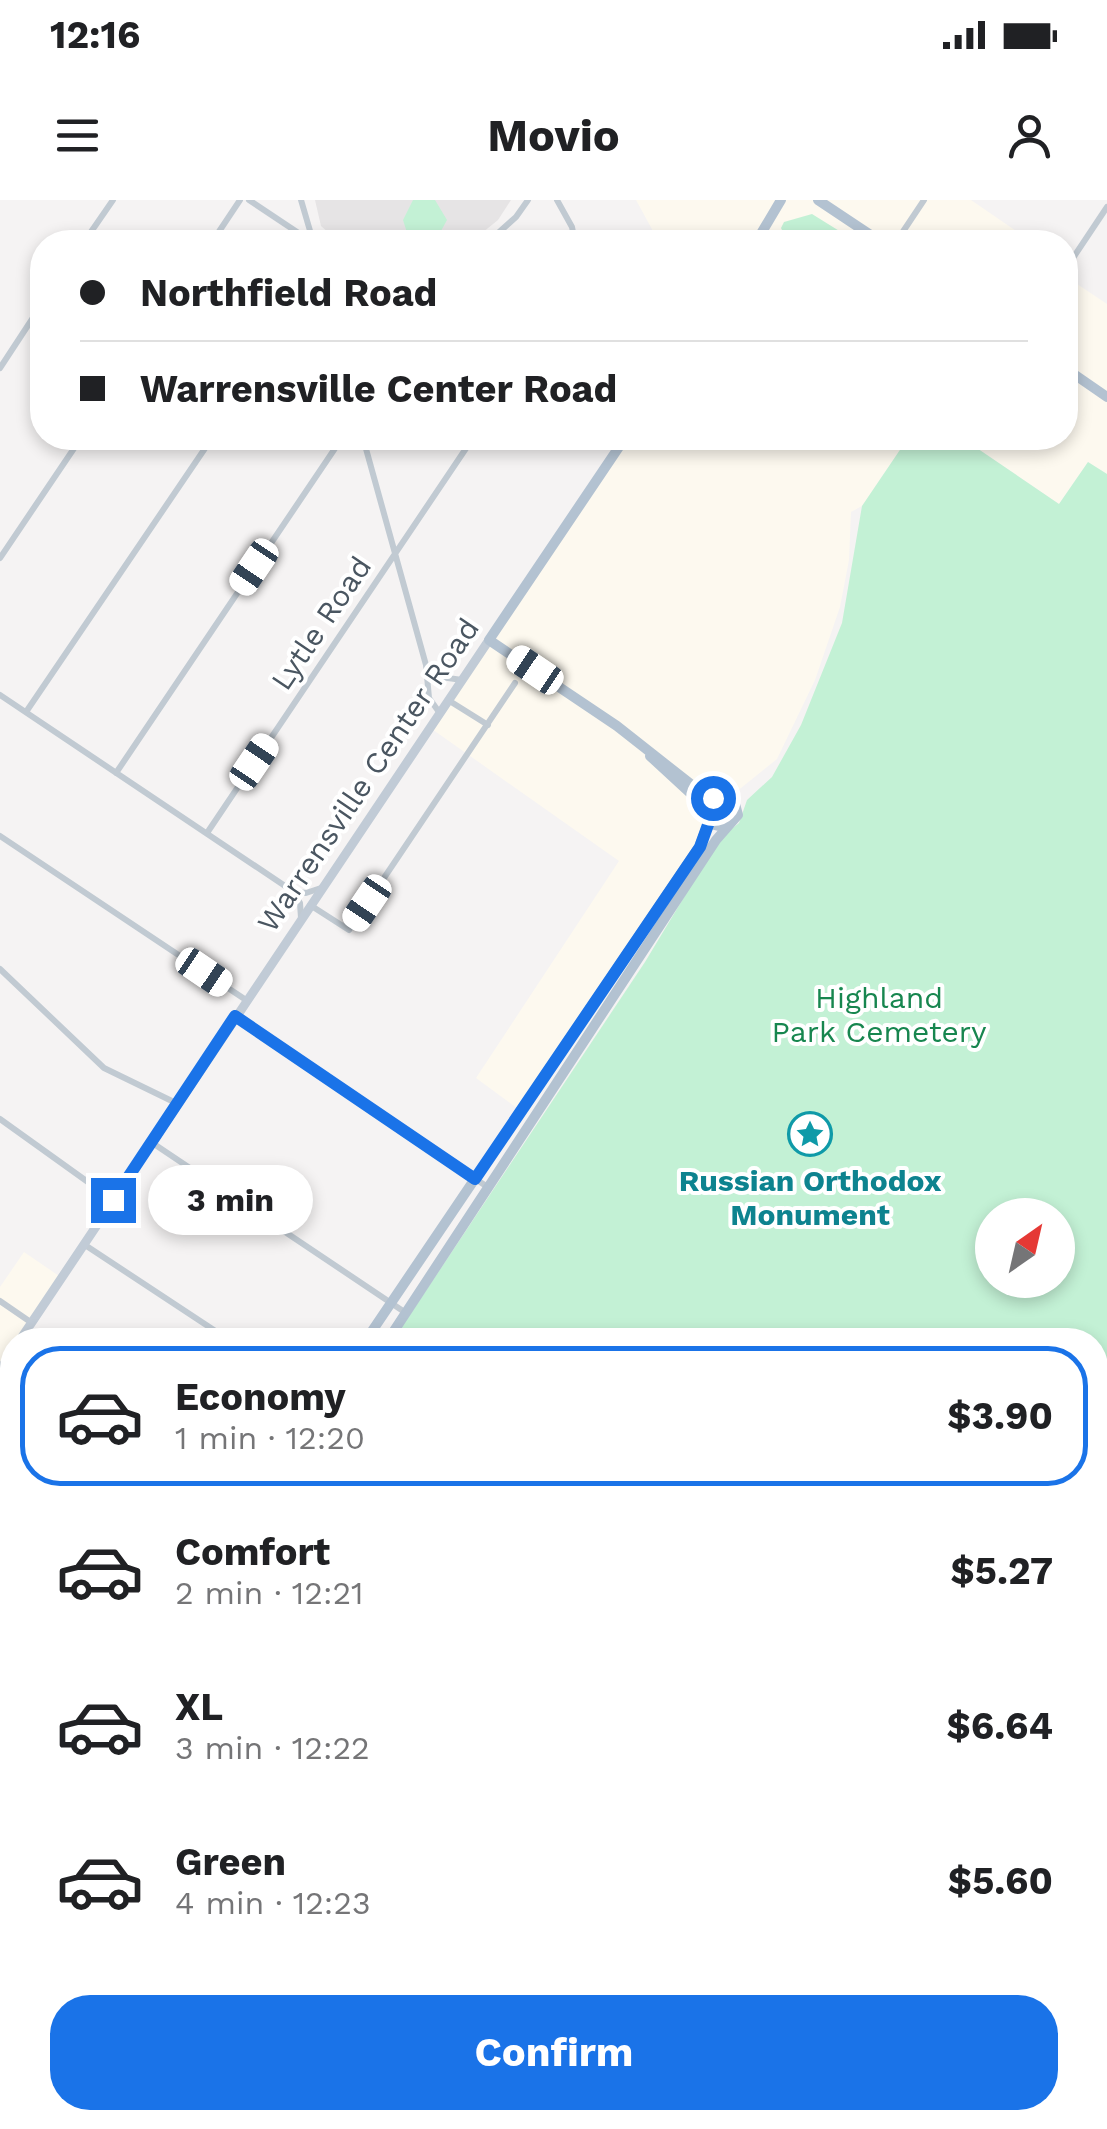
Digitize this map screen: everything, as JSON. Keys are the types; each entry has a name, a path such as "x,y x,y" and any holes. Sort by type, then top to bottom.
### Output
{"main road":[{"path":"763,230 781,200"},
{"path":"818,200 863,230"},
{"path":"1078,377 1107,397"},
{"name":"Warrensville Center Road","path":"28,1328 617,450"},
{"path":"396,1328 726,828 736,820 738,809 731,798 697,790 638,742 489,640"},
{"path":"638,742 708,816 726,828"},
{"path":"374,1328 700,847 708,804 717,796"}],"street":[{"path":"92,230 113,200"},
{"path":"220,230 240,200"},
{"path":"248,200 294,230"},
{"path":"301,200 310,230"},
{"path":"502,230 528,200"},
{"path":"557,200 573,230"},
{"path":"904,230 924,200"},
{"path":"1078,250 1107,207"},
{"path":"0,368 30,322"},
{"path":"0,558 73,450"},
{"path":"26,712 204,450"},
{"path":"116,773 334,450"},
{"path":"367,450 426,665 429,698 440,712"},
{"name":"Lytle Road","path":"207,833 465,450"},
{"path":"426,665 441,678 462,680"},
{"path":"310,905 348,930 515,683"},
{"path":"0,695 291,890 300,903 301,918"},
{"path":"448,700 488,726"},
{"path":"0,836 246,1000"},
{"path":"291,890 306,893 321,888"},
{"path":"0,969 104,1068 176,1104"},
{"path":"235,1016 489,1188"},
{"path":"0,1118 113,1200"},
{"path":"150,1142 406,1313"},
{"path":"84,1245 211,1328"},
{"path":"0,1301 32,1322"}],"shaded area":[{"path":"315,200 511,200 486,230 326,230"},
{"path":"636,200 971,200 1015,230 652,230"},
{"path":"1078,285 1107,304 1107,474 1088,462 1059,504 980,450 1078,450"},
{"path":"617,450 900,450 862,506 851,512 849,560 840,607 815,680 777,759 741,788 713,798 708,804 707,833 521,1111 476,1078 619,861 429,727"},
{"path":"24,1252 62,1278 28,1328 0,1328 0,1287"}],"green space":[{"path":"413,200 435,200 447,220 442,230 406,230 403,220"},
{"path":"812,214 838,230 782,230 784,222"},
{"name":"Highland Park Cemetery","path":"900,450 980,450 1059,504 1088,462 1107,474 1107,1328 401,1328 645,962 719,839 739,823 747,800 772,777 801,725 842,623 862,506"}],"place":[{"name":"Russian Orthodox Monument","path":"810,1134"}],"route":[{"path":"113,1200 235,1016 475,1179 700,847 709,822 707,807 713,798"}]}
